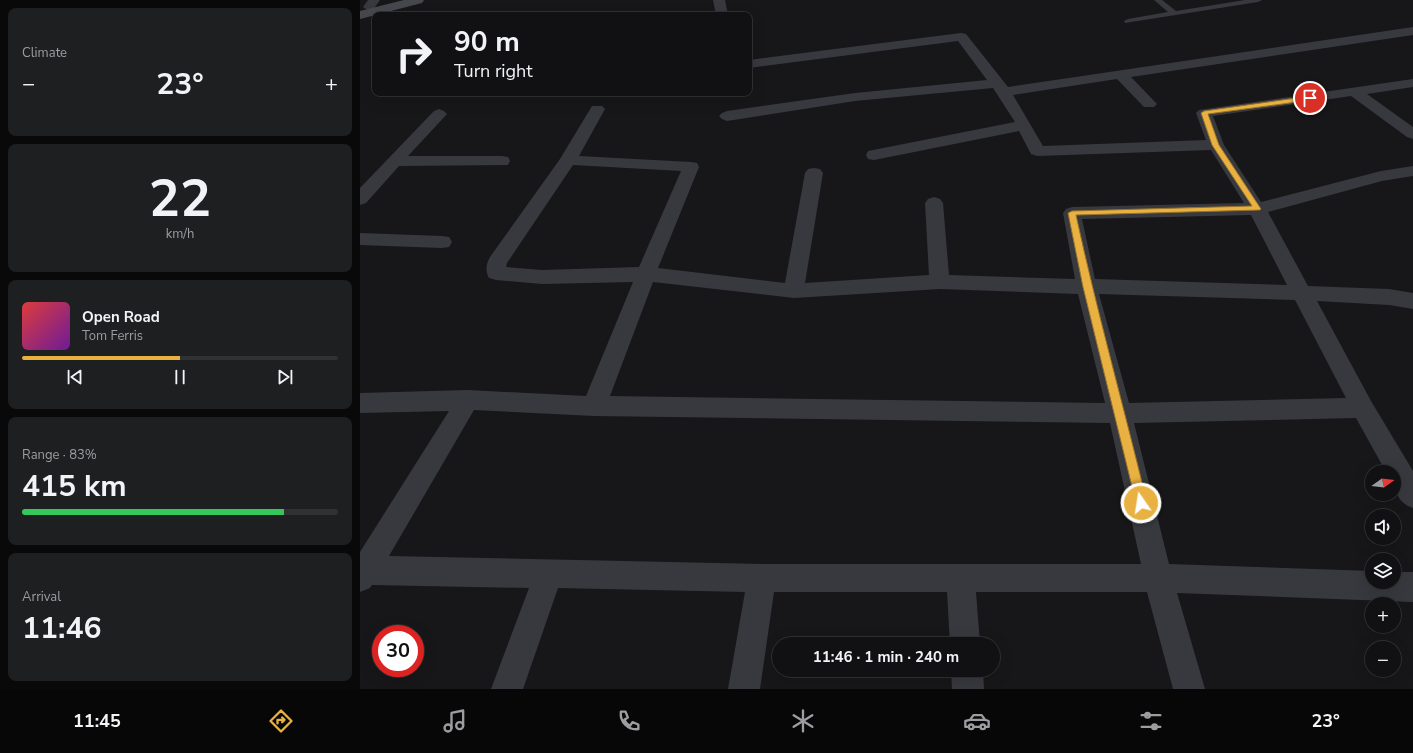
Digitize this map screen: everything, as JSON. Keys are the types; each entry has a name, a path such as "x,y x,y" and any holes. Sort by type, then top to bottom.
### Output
{"street":[{"path":"366,8 396,0"},
{"path":"366,8 418,0"},
{"path":"719,0 721,12"},
{"path":"727,116 855,97 1001,87 1120,74 1413,31"},
{"path":"752,64 958,36 962,37 1001,87 1024,125 1037,151 1216,145"},
{"path":"1120,74 1149,104"},
{"path":"1413,83 1204,113 1216,145 1257,209 1363,408 1413,496"},
{"path":"1354,92 1413,134"},
{"path":"597,108 568,160 498,262 496,272 542,277 646,274 794,291 940,282 1389,296 1413,301"},
{"path":"360,199 439,114"},
{"path":"874,155 1024,125"},
{"path":"568,160 691,168 646,274 594,406"},
{"path":"394,161 502,161"},
{"path":"1189,689 1158,578 1120,413 1087,287 1072,213 1257,209 1381,176 1413,170"},
{"path":"794,291 814,173"},
{"path":"934,203 940,282"},
{"path":"360,239 442,242"},
{"path":"360,403 468,400 594,406 1120,413 1363,408"},
{"path":"362,572 468,400"},
{"path":"362,572 762,578 1158,578 1413,587"},
{"path":"507,689 549,574"},
{"path":"744,689 762,578"},
{"path":"961,579 965,637"},
{"path":"967,677 968,689"}],"lane":[{"path":"1158,0 1175,14"},
{"path":"1128,21 1258,0"}],"route":[{"path":"1141,503 1120,413 1087,287 1072,213 1257,209 1216,145 1204,113 1310,98"}]}
